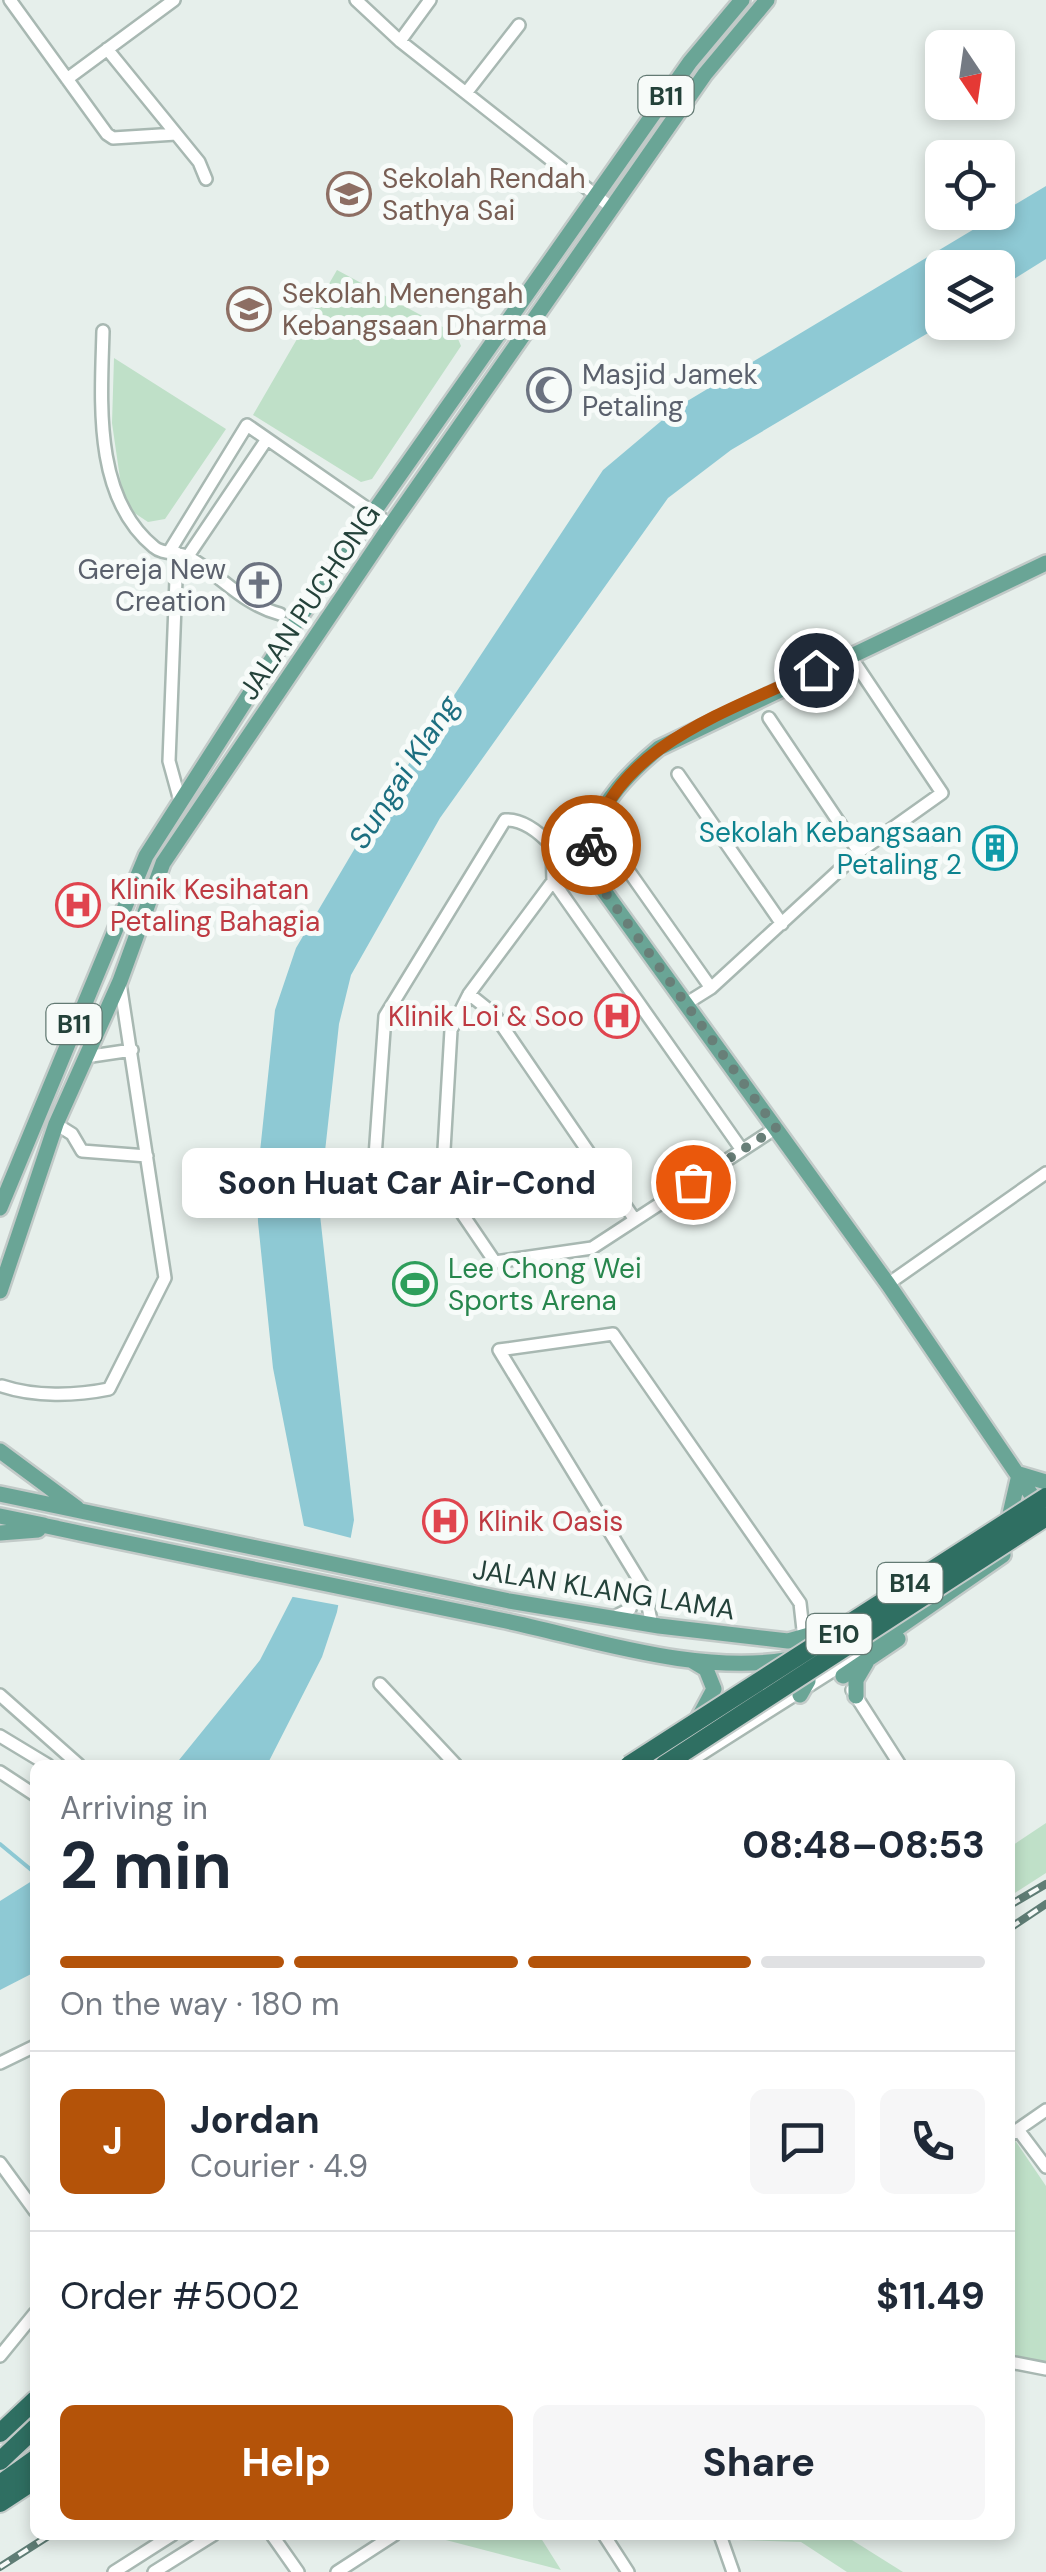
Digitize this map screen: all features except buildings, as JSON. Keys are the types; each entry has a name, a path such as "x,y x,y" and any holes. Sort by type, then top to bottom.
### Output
{"highway":[{"name":"E10","path":"637,1760 1043,1491"},
{"name":"E10","path":"672,1760 1046,1517"},
{"path":"0,2433 30,2405"},
{"path":"0,2461 30,2433"},
{"path":"0,2484 30,2463"},
{"path":"0,2504 30,2483"}],"main road":[{"name":"JALAN PUCHONG","path":"0,1208 146,856 280,644 723,20 742,0"},
{"name":"JALAN PUCHONG","path":"0,1290 56,1124 120,981 163,862 391,525 705,74 766,0"},
{"path":"1046,563 659,748 624,780 602,811 589,854 592,870 1019,1474 1043,1491 1046,1517"},
{"path":"0,1450 79,1510"},
{"path":"1010,1514 1019,1474"},
{"name":"JALAN KLANG LAMA","path":"0,1494 414,1582 612,1618 692,1631 804,1639 876,1606 1043,1491"},
{"name":"JALAN KLANG LAMA","path":"0,1516 686,1657 759,1665 862,1646 886,1636 1046,1526"},
{"path":"0,1533 57,1528"},
{"path":"612,1618 652,1631 792,1651 841,1673 960,1596 980,1580 985,1567"},
{"path":"856,1696 859,1674 872,1656"},
{"path":"686,1657 706,1669 714,1689 696,1720"},
{"path":"800,1694 808,1681 807,1657"}],"street":[{"path":"67,78 174,0"},
{"path":"356,0 400,41 612,208"},
{"path":"400,41 430,0"},
{"path":"723,20 733,0"},
{"path":"14,1 114,138 176,134"},
{"path":"466,94 519,25"},
{"path":"107,49 176,134 206,179"},
{"path":"103,331 102,398 115,498 156,550 178,554 254,607 280,614"},
{"path":"180,801 170,761 178,554 246,425 391,525"},
{"path":"178,554 266,439"},
{"path":"687,1003 711,988 859,852 942,793 849,654"},
{"path":"769,718 859,852"},
{"path":"678,774 782,924"},
{"path":"442,1184 383,1178 374,1170 385,1016 504,820 513,819 540,833 552,846 553,881 742,1150"},
{"path":"623,863 711,988"},
{"path":"553,881 469,994 451,1030 442,1184 495,1262 592,1248 776,1128"},
{"path":"2,1386 20,1392 84,1394 109,1390 164,1278 120,981"},
{"path":"469,994 494,1014 635,1220"},
{"path":"85,1056 132,1050"},
{"path":"56,1124 72,1134 82,1151 147,1156"},
{"path":"888,1284 1046,1173"},
{"path":"652,1625 648,1600 639,1582 498,1350 614,1334 800,1603 804,1639"},
{"path":"612,1618 630,1608 639,1582"},
{"path":"692,1760 841,1673 886,1636"},
{"path":"841,1673 897,1760"},
{"path":"380,1684 451,1760"},
{"path":"0,1695 73,1760"},
{"path":"627,1760 696,1720 717,1720 723,1734 715,1746"},
{"path":"0,1736 40,1760"},
{"path":"0,1772 30,1792"},
{"path":"0,2063 30,2048"},
{"path":"1015,2132 1046,2110"},
{"path":"1015,2134 1046,2167"},
{"path":"0,2163 30,2204"},
{"path":"0,2356 30,2319"},
{"path":"1015,2363 1046,2369"},
{"path":"114,2572 164,2540"},
{"path":"154,2572 205,2540"},
{"path":"276,2540 298,2572"},
{"path":"337,2572 386,2540"},
{"path":"607,2540 628,2572"},
{"path":"722,2540 733,2572"}],"green space":[{"path":"337,270 456,334 461,346 372,479 361,482 253,415"},
{"path":"114,358 226,429 165,519 148,522 124,506 112,423"},
{"path":"1046,1823 1046,1873 1015,1893 1015,1844"},
{"path":"1015,2140 1046,2186 1046,2362 1015,2356"},
{"path":"446,2540 542,2540 561,2570"},
{"path":"738,2540 852,2540 903,2572 847,2572 801,2542"}],"water":[{"path":"1046,186 1046,259 1015,278 1015,250 939,250 973,230 1015,230 1015,205"},
{"name":"Sungai Klang","path":"925,259 925,335 731,450 668,498 440,818 351,975 339,1024 319,1206 354,1520 337,1612 322,1657 270,1760 179,1760 260,1660 293,1596 306,1536 273,1368 258,1222 257,1180 275,1010 296,948 371,821 603,470 679,406"},
{"path":"30,1882 30,1975 0,1990 0,1901"}],"pier":[{"path":"301,1525 355,1539 343,1606 288,1596"}],"waterway":[{"path":"0,1844 30,1869"}],"railway":[{"path":"1015,1902 1046,1884"},
{"path":"1015,1925 1046,1904"},
{"path":"0,2567 42,2540"}],"way so far":[{"path":"591,845 592,870 599,884 776,1128 693,1182"}],"place":[{"name":"Sekolah Rendah Sathya Sai","path":"349,194"},
{"name":"Sekolah Menengah Kebangsaan Dharma","path":"249,309"},
{"name":"Masjid Jamek Petaling","path":"549,390"},
{"name":"Gereja New Creation","path":"259,585"},
{"name":"Sekolah Kebangsaan Petaling 2","path":"995,848"},
{"name":"Klinik Kesihatan Petaling Bahagia","path":"78,905"},
{"name":"Klinik Loi & Soo","path":"617,1016"},
{"name":"Soon Huat Car Air-Cond","path":"693,1182"},
{"name":"Lee Chong Wei Sports Arena","path":"415,1284"},
{"name":"Klinik Oasis","path":"445,1521"}],"route":[{"path":"591,845 602,811 614,792 659,748 816,670"}]}
